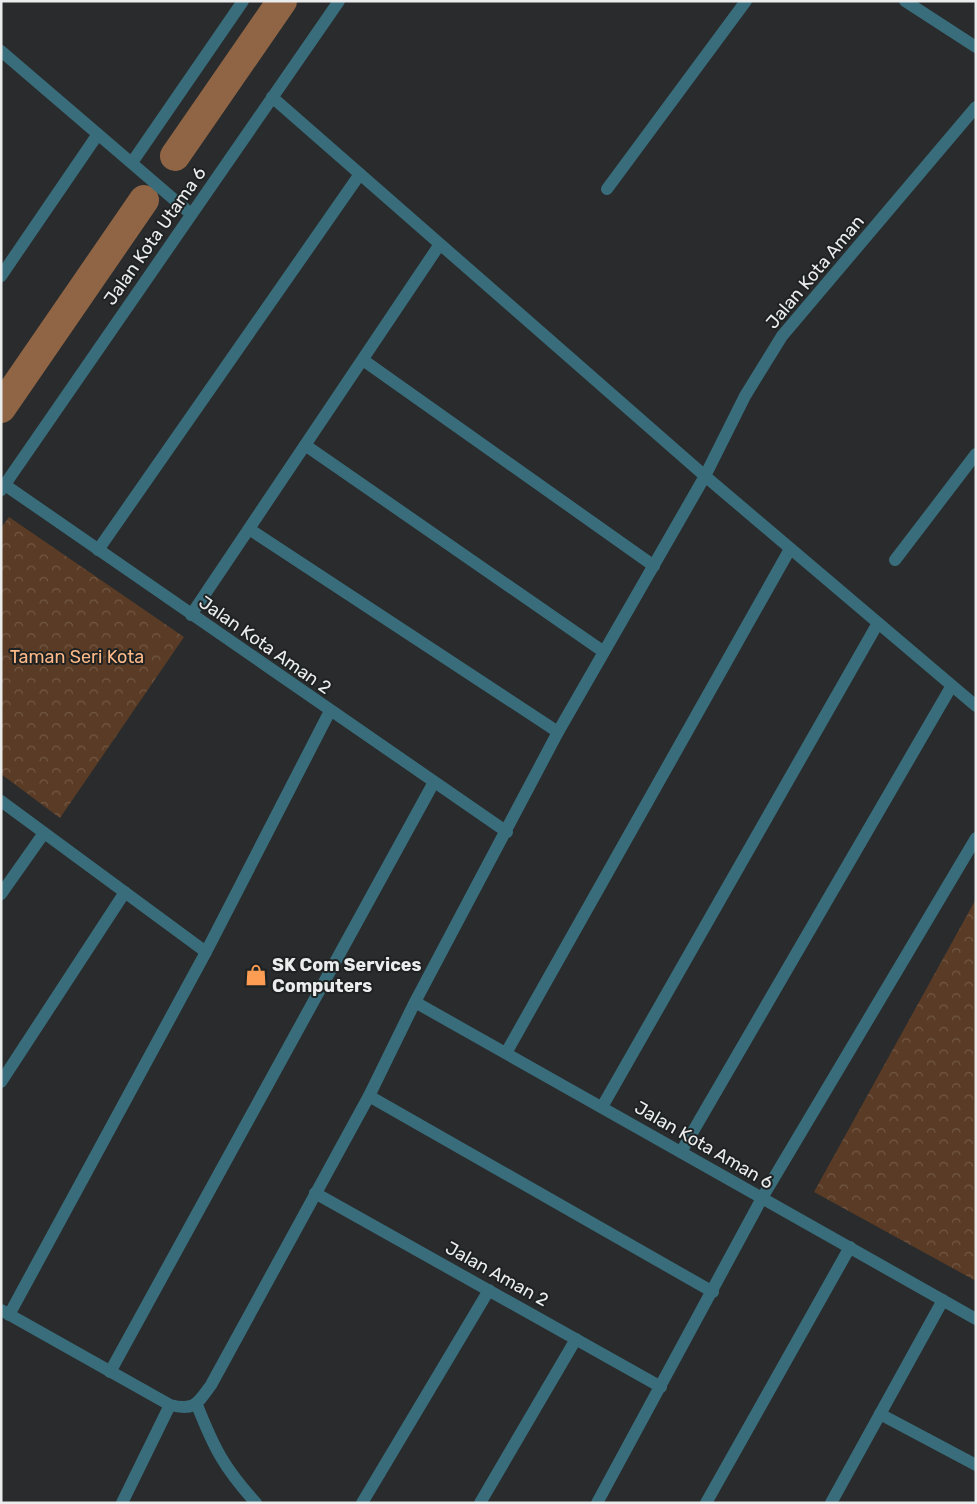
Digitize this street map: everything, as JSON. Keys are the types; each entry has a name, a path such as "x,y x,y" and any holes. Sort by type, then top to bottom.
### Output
{"street":[{"path":"133,162 244,1"},
{"name":"Jalan Kota Utama 6","path":"3,488 339,1"},
{"path":"607,189 746,1"},
{"path":"905,1 976,47"},
{"path":"1,51 133,162 191,214"},
{"path":"272,97 705,476 951,687 976,706"},
{"name":"Jalan Kota Aman","path":"197,1405 211,1385 369,1096 415,1002 558,732 705,476 745,396 782,336 976,107"},
{"path":"1,276 98,134"},
{"path":"98,550 360,174"},
{"path":"191,615 440,244"},
{"path":"362,360 654,566"},
{"path":"305,445 604,652"},
{"path":"895,560 976,454"},
{"name":"Jalan Kota Aman 2","path":"3,488 98,550 506,832"},
{"path":"249,529 558,732"},
{"path":"506,1053 790,549"},
{"path":"602,1107 878,623"},
{"path":"681,1152 951,687"},
{"path":"256,1503 231,1476 218,1455 197,1405 185,1409 170,1405 5,1312 206,952 330,711"},
{"path":"110,1372 434,782"},
{"path":"1,801 206,952"},
{"path":"1,894 44,833"},
{"path":"597,1503 713,1292 762,1198 976,838"},
{"path":"1,1082 125,892"},
{"name":"Jalan Kota Aman 6","path":"415,1002 976,1318"},
{"path":"369,1096 713,1292"},
{"name":"Jalan Aman 2","path":"315,1193 661,1387"},
{"path":"706,1503 850,1247"},
{"path":"362,1503 489,1290"},
{"path":"831,1503 943,1300"},
{"path":"480,1503 576,1339"},
{"path":"122,1503 170,1405"},
{"path":"880,1414 976,1465"}],"green space":[{"name":"Taman Seri Kota","path":"9,517 184,637 60,818 1,774 1,528"},
{"path":"976,899 976,1281 814,1192"}],"waterway":[{"path":"175,156 282,1"},
{"path":"1,408 144,200"}],"place":[{"name":"SK Com Services Computers","path":"256,975"}]}
